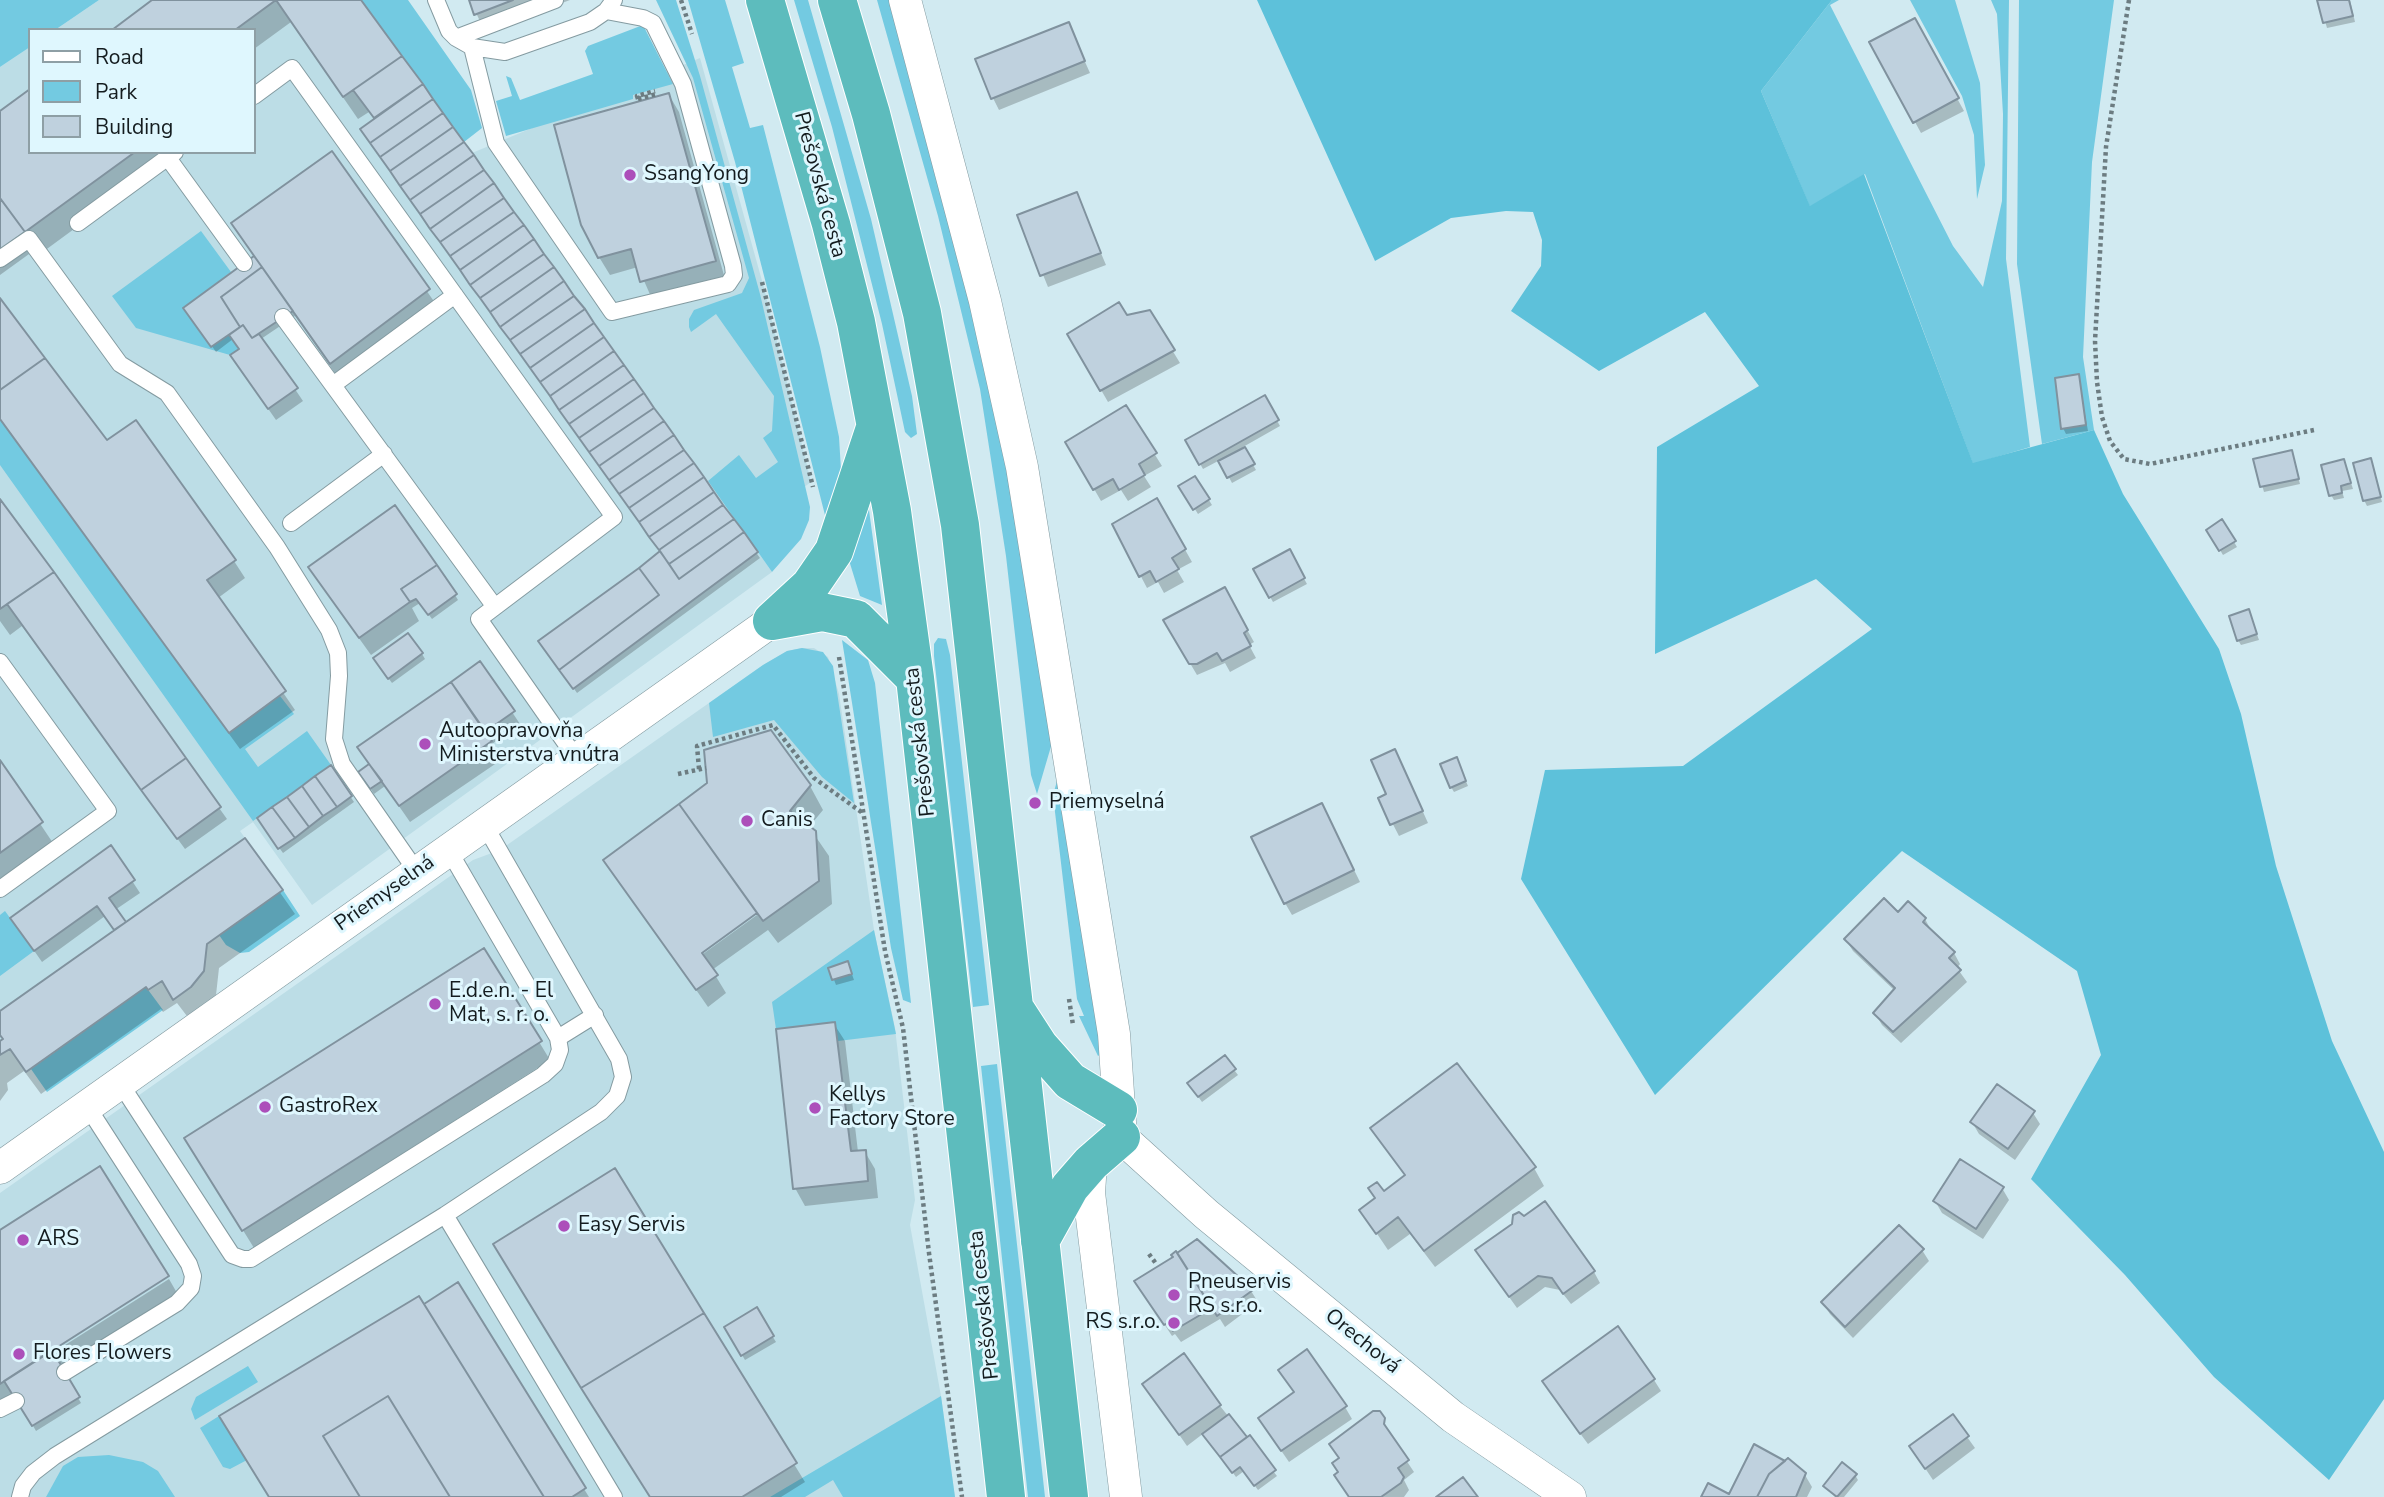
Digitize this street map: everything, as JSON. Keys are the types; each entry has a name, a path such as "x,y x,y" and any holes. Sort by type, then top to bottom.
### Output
{"highway":[{"name":"Prešovská cesta","path":"765,0 831,224 877,423 894,524 915,678 1006,1497"},
{"path":"837,0 897,213 928,340 960,525 1069,1497"},
{"path":"772,621 810,586 834,551 877,423"},
{"path":"772,621 822,612 846,615 871,632 915,678"},
{"path":"1014,1007 1039,1046 1070,1081 1120,1123 1053,1214 1040,1241"}],"street":[{"path":"905,0 972,247 1022,467 1114,1034 1120,1123"},
{"name":"Priemyselná","path":"1,1164 120,1083 772,621"},
{"name":"Orechová","path":"1120,1123 1206,1214 1453,1417 1570,1497"},
{"path":"1090,1163 1089,1193 1126,1497"}],"lane":[{"path":"436,0 449,31 456,38 472,47 505,52 590,22 610,5 653,23 683,84 733,266 734,275 728,285 612,312 496,143 472,47"},
{"path":"456,38 555,0"},
{"path":"256,95 292,68 614,517 479,619 576,758"},
{"path":"78,223 172,155 244,263"},
{"path":"0,259 29,239 120,364 167,393 277,547 329,630 338,653 334,739 342,764 417,872"},
{"path":"333,385 455,295"},
{"path":"283,317 495,607"},
{"path":"291,523 384,454"},
{"path":"0,662 107,811 0,889"},
{"path":"20,1497 23,1486 33,1473 55,1456 445,1215 601,1112 617,1096 623,1077 621,1067 595,1016 484,824"},
{"path":"120,1083 232,1255 251,1259 543,1075 555,1064 560,1050 558,1038 448,849"},
{"path":"558,1038 595,1016"},
{"path":"65,1372 177,1303 191,1288 193,1276 189,1264 87,1106"},
{"path":"445,1215 614,1497"},
{"path":"0,1409 16,1401"}],"path":[{"path":"681,0 696,46"},
{"path":"2129,0 2106,147 2095,341 2102,417 2110,441 2124,459 2150,464 2314,430"},
{"path":"760,275 814,491"},
{"path":"846,615 832,644 842,667 886,951 903,1028 961,1497"},
{"path":"678,774 703,769 697,746 773,725 814,778 864,814"},
{"path":"1149,1254 1157,1265"}],"shaded area":[{"path":"99,0 361,0 472,153 700,58 764,288 811,482 744,532 772,572 312,905 253,822 240,831 283,890 207,944 204,971 173,1000 162,981 146,987 26,1072 10,1049 0,1055 0,67 28,48 28,154 256,154 256,28 58,28"},
{"path":"1257,0 1832,0 1761,91 1810,206 1864,174 1973,463 2094,430 2123,494 2219,649 2241,714 2276,866 2332,1041 2384,1152 2384,1399 2329,1480 2214,1377 2125,1275 2031,1179 2101,1055 2077,971 1902,851 1655,1095 1521,879 1545,770 1683,766 1872,629 1816,579 1655,654 1657,447 1759,386 1705,312 1599,371 1511,311 1541,266 1542,240 1533,212 1506,211 1451,218 1375,261"},
{"path":"814,648 828,657 839,694 874,930 895,1028 915,1200 910,1225 941,1396 955,1497 0,1497 0,1193 473,860 500,850 763,665 787,651"}],"green space":[{"path":"0,0 99,0 58,28 28,28 28,48 0,67"},
{"path":"361,0 408,0 471,90 482,128 464,142"},
{"path":"656,0 676,0 700,76 760,294 810,507 809,520 801,539 772,572 708,481 739,455 756,478 778,462 763,438 772,431 774,396 716,314 691,332 689,327 689,319 694,310 742,293 749,278 693,78"},
{"path":"688,0 725,0 744,63 732,67 750,128 763,125 820,347 839,437 841,470 827,523 735,162"},
{"path":"794,0 808,0 871,219 912,396 917,434 911,438 905,432 882,324 832,127"},
{"path":"877,0 891,0 917,85 1008,459 1052,743 1037,794 1031,775 1006,556 980,389 938,216"},
{"path":"1832,0 1839,0 1830,5 1953,246 1983,287 2002,201 2003,114 1997,14 1991,0 2009,0 2006,259 2030,447 1973,464 1865,174 1810,207 1761,91"},
{"path":"1910,0 1955,0 1980,83 1985,165 1977,199 1974,135 1962,96"},
{"path":"2019,0 2114,0 2092,162 2083,357 2094,430 2042,444 2017,264"},
{"path":"643,25 673,84 633,95 633,99 506,136 496,101 512,96 506,76 511,78 520,100 593,74 585,51 588,46"},
{"path":"201,231 231,272 184,308 211,347 229,335 239,349 230,355 136,328 112,296"},
{"path":"0,419 229,732 280,696 294,714 245,749 258,767 307,731 331,765 253,821 0,465"},
{"path":"868,503 882,605 860,596 848,557"},
{"path":"938,638 946,639 950,655 989,1005 973,1007 934,656 934,644"},
{"path":"842,640 868,660 875,683 911,1003 903,1000 891,948"},
{"path":"802,648 823,652 833,666 854,803 822,777 774,720 713,737 709,703 763,665 787,651"},
{"path":"1059,774 1101,1054 1098,1056 1079,1016 1084,1016 1077,999 1053,795"},
{"path":"283,890 300,916 249,952 240,953 226,945 219,935"},
{"path":"5,911 34,951 0,976 0,915"},
{"path":"874,930 896,1034 838,1041 835,1022 776,1029 772,1002"},
{"path":"146,987 163,1010 47,1092 31,1069"},
{"path":"997,1064 1045,1497 1028,1497 981,1066"},
{"path":"248,1366 258,1382 195,1420 191,1409 196,1397"},
{"path":"941,1396 955,1497 843,1497 833,1480 805,1497 770,1497"},
{"path":"219,1416 247,1460 230,1469 223,1467 200,1428"},
{"path":"109,1455 143,1462 158,1471 175,1497 46,1497 63,1466 78,1457"}],"building":[{"path":"152,0 276,0 238,28 115,28"},
{"path":"276,0 361,0 402,56 343,97"},
{"path":"469,0 513,0 474,15"},
{"path":"2317,0 2349,0 2353,16 2323,23"},
{"path":"1915,18 1959,98 1913,123 1869,42"},
{"path":"1069,22 1085,61 991,99 975,59"},
{"path":"402,56 423,84 374,118 353,90"},
{"path":"423,84 433,99 370,143 360,129"},
{"path":"28,90 28,154 132,154 25,232 0,198 0,111"},
{"name":"SsangYong","path":"669,93 716,261 640,282 631,249 598,258 581,225 554,125"},
{"path":"433,99 443,113 380,157 370,143"},
{"path":"443,113 453,127 390,171 380,157"},
{"path":"453,127 464,142 400,186 390,171"},
{"path":"464,142 474,155 410,200 400,186"},
{"path":"332,151 430,289 330,364 231,223"},
{"path":"474,155 484,170 420,214 410,200"},
{"path":"484,170 494,183 430,229 420,214"},
{"path":"494,183 504,198 440,242 430,229"},
{"path":"1077,192 1101,253 1040,276 1017,215"},
{"path":"0,198 25,232 0,250"},
{"path":"504,198 514,212 450,256 440,242"},
{"path":"514,212 524,225 460,270 450,256"},
{"path":"524,225 534,239 470,285 460,270"},
{"path":"534,239 544,254 480,298 470,285"},
{"path":"544,254 554,267 490,312 480,298"},
{"path":"254,256 262,267 221,297 240,327 211,347 183,308"},
{"path":"262,267 293,311 252,338 243,325 240,327 221,297"},
{"path":"554,267 564,281 500,327 490,312"},
{"path":"564,281 574,296 510,340 500,327"},
{"path":"574,296 585,309 520,354 510,340"},
{"path":"0,298 45,358 0,390"},
{"path":"1119,302 1127,315 1150,310 1175,350 1100,391 1067,334"},
{"path":"585,309 594,323 530,368 520,354"},
{"path":"594,323 604,337 540,382 530,368"},
{"path":"243,325 252,338 259,334 298,388 268,409 230,355 239,349 229,335"},
{"path":"604,337 614,351 550,396 540,382"},
{"path":"614,351 624,365 559,410 550,396"},
{"path":"45,358 107,440 136,420 236,560 207,580 286,691 229,733 0,419 0,390"},
{"path":"624,365 634,379 569,424 559,410"},
{"path":"2079,374 2086,425 2061,429 2055,378"},
{"path":"634,379 644,393 579,438 569,424"},
{"path":"644,393 654,408 589,452 579,438"},
{"path":"1265,395 1279,420 1199,465 1185,440"},
{"path":"1126,405 1157,453 1139,464 1145,475 1119,490 1113,479 1093,490 1065,442"},
{"path":"654,408 664,421 599,466 589,452"},
{"path":"664,421 674,435 609,480 599,466"},
{"path":"674,435 684,450 619,494 609,480"},
{"path":"1245,447 1255,464 1227,478 1218,461"},
{"path":"684,450 694,463 629,508 619,494"},
{"path":"2292,450 2299,479 2260,487 2253,459"},
{"path":"2371,458 2381,497 2363,501 2353,463"},
{"path":"2344,459 2351,483 2341,486 2342,493 2329,496 2321,465"},
{"path":"694,463 704,477 639,522 629,508"},
{"path":"1195,476 1210,499 1193,510 1178,486"},
{"path":"704,477 714,492 649,537 639,522"},
{"path":"714,492 723,505 659,550 649,537"},
{"path":"1157,498 1186,549 1172,558 1179,569 1156,582 1150,571 1139,577 1112,524"},
{"path":"0,499 54,572 0,609"},
{"path":"395,505 437,565 401,589 410,602 359,638 308,567"},
{"path":"723,505 734,519 669,564 659,550"},
{"path":"734,519 744,532 679,579 669,564"},
{"path":"2222,519 2236,541 2219,551 2206,530"},
{"path":"744,532 758,552 573,689 559,670 659,595 639,568 660,551 679,579"},
{"path":"1290,549 1305,578 1269,598 1253,569"},
{"path":"437,565 457,594 428,615 416,599 410,602 401,589"},
{"path":"639,568 659,595 559,670 538,641"},
{"path":"54,572 186,758 141,790 7,604"},
{"path":"1225,587 1248,630 1244,633 1251,646 1222,661 1217,653 1197,664 1189,664 1163,620"},
{"path":"2249,609 2257,634 2237,641 2229,616"},
{"path":"408,633 423,653 388,679 373,658"},
{"path":"480,661 515,711 485,732 451,682"},
{"name":"Autoopravovňa Ministerstva vnútra","path":"451,682 492,741 399,806 357,747"},
{"name":"Canis","path":"771,730 811,785 790,811 816,831 819,881 763,921 679,804 707,783 704,750"},
{"path":"1395,749 1423,811 1390,825 1378,798 1386,794 1371,760"},
{"path":"1457,757 1466,781 1450,788 1440,764"},
{"path":"186,758 221,807 177,839 141,790"},
{"path":"0,760 43,822 0,853"},
{"path":"369,764 382,781 370,789 358,772"},
{"path":"331,765 352,796 337,807 315,776"},
{"path":"315,776 337,807 323,816 302,786"},
{"path":"302,786 323,816 309,827 287,797"},
{"path":"287,797 309,827 295,838 272,807"},
{"path":"1322,803 1354,870 1284,904 1251,837"},
{"path":"679,804 757,913 702,953 718,975 696,990 603,860"},
{"path":"272,807 295,838 278,849 257,818"},
{"path":"245,838 283,890 207,944 204,971 191,987 173,1000 162,981 148,990 146,987 26,1072 10,1049 0,1055 0,1041 3,1039 0,1035 0,1011"},
{"path":"111,845 135,880 109,898 126,922 114,930 97,906 34,951 10,918"},
{"path":"1884,898 1898,912 1908,901 1926,918 1923,922 1955,952 1949,958 1961,970 1893,1032 1873,1013 1895,988 1844,939"},
{"path":"484,948 542,1041 242,1231 184,1138"},
{"path":"848,961 852,974 832,980 828,968"},
{"name":"Kellys Factory Store","path":"835,1022 851,1151 866,1150 868,1181 793,1189 776,1029"},
{"path":"1225,1055 1236,1069 1198,1097 1187,1083"},
{"path":"1457,1063 1536,1167 1424,1251 1398,1217 1376,1234 1359,1210 1375,1198 1368,1188 1377,1182 1384,1191 1405,1175 1370,1128"},
{"path":"1997,1084 2035,1111 2008,1149 1970,1122"},
{"path":"1960,1159 2004,1187 1976,1229 1933,1201"},
{"path":"100,1166 169,1276 0,1384 0,1230"},
{"path":"615,1168 704,1313 581,1388 493,1244"},
{"path":"1545,1201 1595,1271 1563,1294 1552,1278 1538,1276 1509,1297 1475,1250 1512,1224 1513,1215 1519,1212 1524,1216"},
{"path":"1899,1225 1924,1249 1845,1327 1821,1302"},
{"path":"1197,1239 1253,1290 1217,1316 1177,1253"},
{"path":"1176,1251 1212,1308 1173,1331 1167,1323 1164,1325 1134,1281 1173,1257 1171,1255"},
{"path":"458,1282 586,1488 572,1497 544,1497 424,1304"},
{"path":"419,1296 544,1497 450,1497 388,1396 323,1436 360,1497 269,1497 219,1416"},
{"path":"757,1307 774,1336 741,1356 724,1327"},
{"path":"704,1313 797,1463 742,1497 650,1497 581,1388"},
{"path":"1618,1326 1655,1379 1580,1434 1542,1381"},
{"path":"1307,1349 1347,1406 1281,1451 1258,1418 1294,1392 1278,1370"},
{"path":"52,1350 80,1397 32,1426 4,1381"},
{"path":"1184,1353 1221,1405 1179,1435 1142,1384"},
{"path":"388,1396 450,1497 360,1497 323,1436"},
{"path":"1373,1411 1380,1411 1385,1418 1384,1424 1409,1460 1398,1468 1404,1477 1401,1483 1381,1497 1349,1497 1334,1475 1338,1472 1332,1463 1339,1458 1329,1444"},
{"path":"1229,1414 1247,1437 1220,1457 1202,1434"},
{"path":"1953,1414 1969,1436 1925,1469 1909,1446"},
{"path":"1250,1435 1276,1470 1254,1486 1240,1467 1232,1473 1220,1457"},
{"path":"1754,1444 1785,1461 1769,1474 1757,1497 1701,1497 1708,1483 1729,1494"},
{"path":"1788,1458 1806,1473 1796,1497 1757,1497 1769,1474"},
{"path":"1842,1462 1857,1474 1837,1497 1823,1486"},
{"path":"1463,1477 1478,1497 1436,1497"}],"place":[{"name":"SsangYong","path":"630,175"},
{"name":"Autoopravovňa Ministerstva vnútra","path":"425,744"},
{"name":"Priemyselná","path":"1035,803"},
{"name":"Canis","path":"747,821"},
{"name":"E.d.e.n. - El Mat, s. r. o.","path":"435,1004"},
{"name":"GastroRex","path":"265,1107"},
{"name":"Kellys Factory Store","path":"815,1108"},
{"name":"Easy Servis","path":"564,1226"},
{"name":"ARS","path":"23,1240"},
{"name":"Pneuservis RS s.r.o.","path":"1174,1295"},
{"name":"RS s.r.o.","path":"1174,1323"},
{"name":"Flores Flowers","path":"19,1354"}]}
